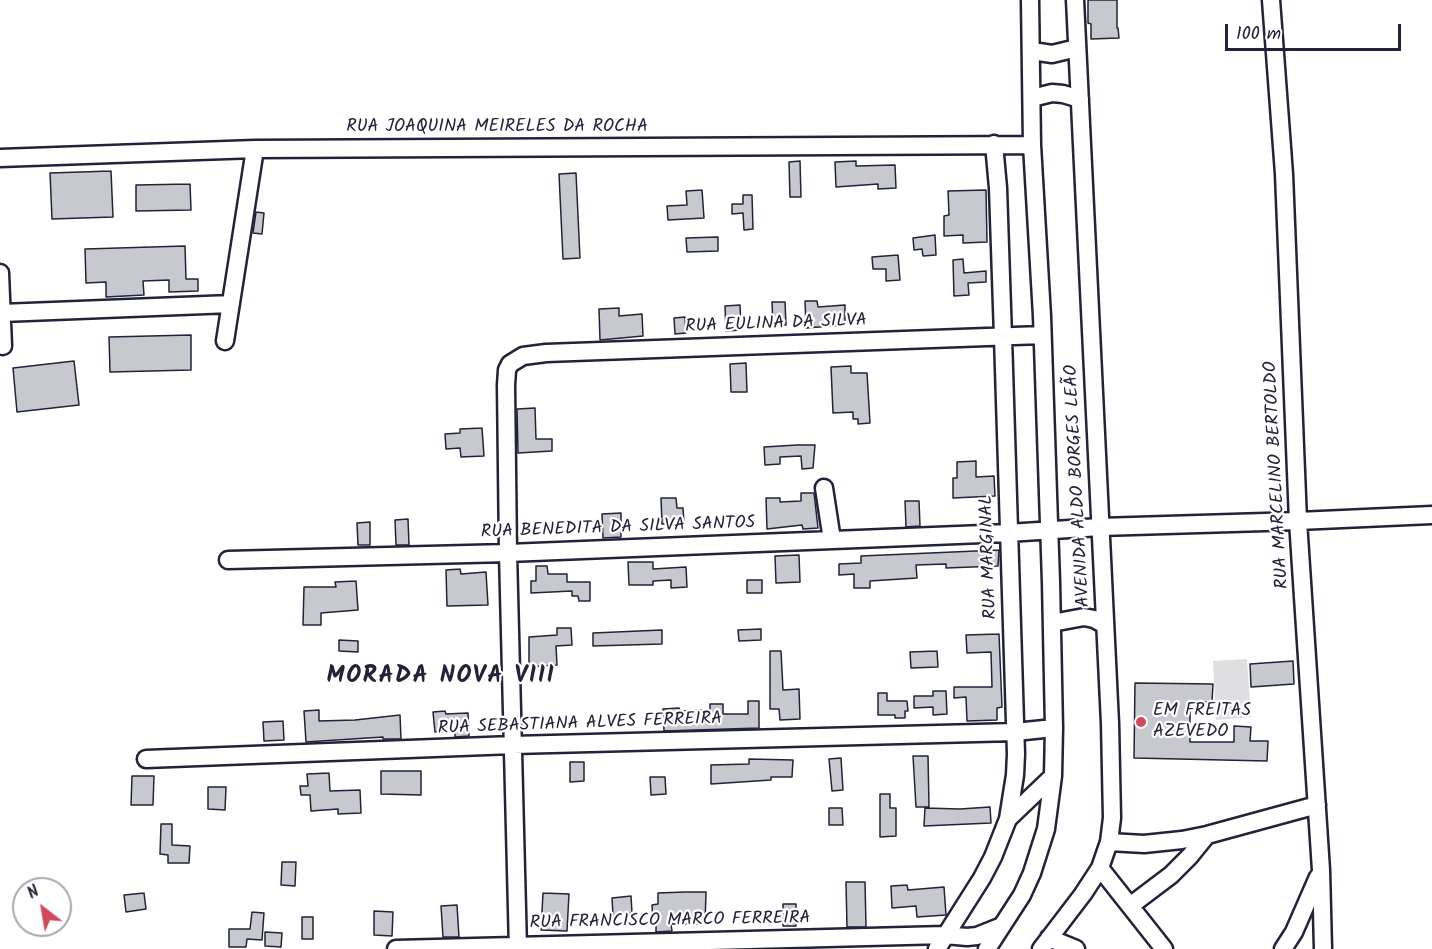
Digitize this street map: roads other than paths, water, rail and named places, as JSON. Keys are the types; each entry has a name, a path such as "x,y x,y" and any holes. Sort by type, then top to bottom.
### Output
{"street":[{"name":"AVENIDA ALDO BORGES LEÃO","path":"987,949 1022,895 1036,864 1046,829 1053,776 1052,623 1042,335 1032,145 1030,0"},
{"name":"AVENIDA ALDO BORGES LEÃO","path":"1045,944 1100,868 1109,842 1113,795 1076,0"},
{"name":"RUA MARCELINO BERTOLDO","path":"1271,0 1284,174 1298,521 1321,870 1323,949"},
{"path":"1032,51 1052,54 1077,48"},
{"path":"1032,98 1052,93 1080,99"},
{"name":"RUA MARGINAL","path":"941,942 982,878 998,846 1008,819 1015,775 1003,337 998,188 994,144"},
{"name":"RUA JOAQUINA MEIRELES DA ROCHA","path":"0,158 255,149 1032,145"},
{"path":"225,341 255,149"},
{"path":"0,273 3,345"},
{"path":"2,313 231,304"},
{"name":"RUA EULINA DA SILVA","path":"508,553 507,370 513,361 530,354 1042,335"},
{"path":"824,488 832,540"},
{"name":"RUA BENEDITA DA SILVA SANTOS","path":"228,560 508,553 1008,533 1101,526 1432,515"},
{"path":"508,553 518,947"},
{"path":"1052,623 1084,617 1105,625"},
{"name":"RUA SEBASTIANA ALVES FERREIRA","path":"146,759 513,745 1015,732 1054,728"},
{"path":"1008,819 1053,776"},
{"path":"1109,842 1165,842 1207,835 1317,805"},
{"path":"1130,906 1180,867 1207,835"},
{"path":"1100,868 1164,949"},
{"path":"1283,949 1306,907 1321,870"},
{"name":"RUA FRANCISCO MARCO FERREIRA","path":"396,949 941,942 977,936 1003,925"},
{"path":"1045,944 1076,949"}],"place":[{"name":"EM FREITAS AZEVEDO","path":"1141,722"}],"district":[{"name":"MORADA NOVA VIII","path":"441,678"}]}
